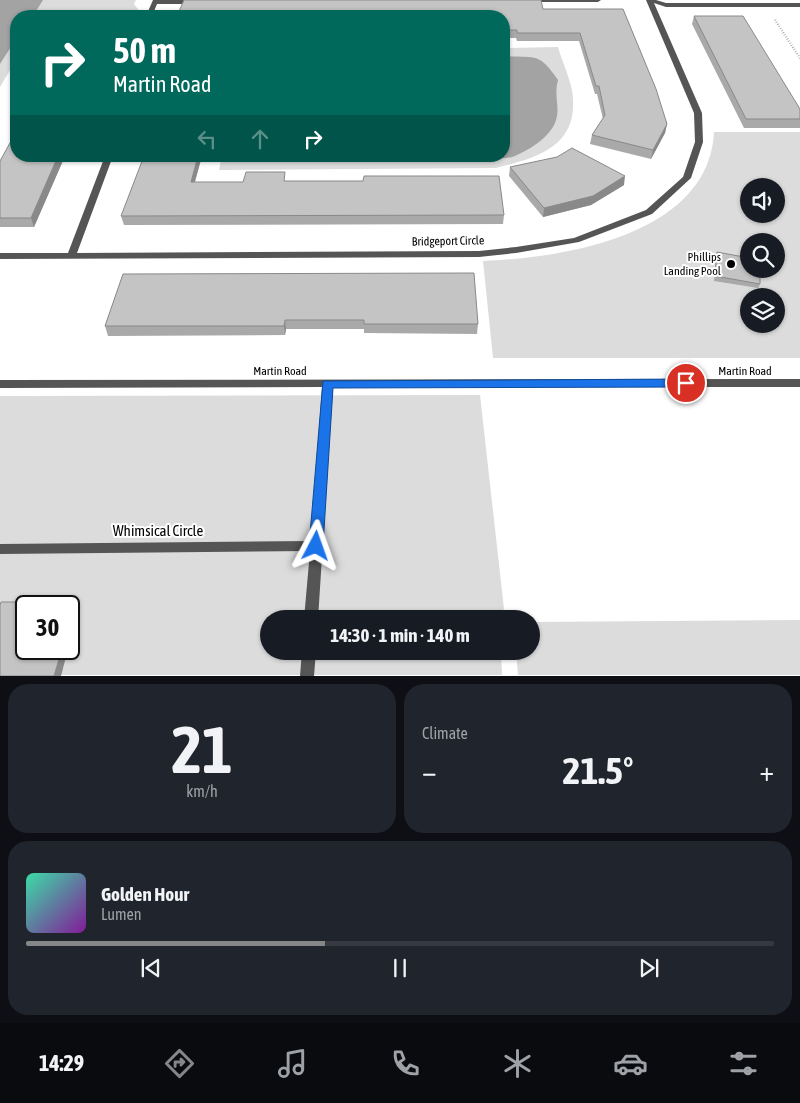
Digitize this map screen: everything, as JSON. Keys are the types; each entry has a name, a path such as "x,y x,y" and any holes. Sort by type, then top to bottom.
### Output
{"street":[{"path":"522,0 598,0"},
{"path":"649,0 666,5 800,5"},
{"name":"Bridgeport Circle","path":"0,256 479,254 576,240 648,212 687,178 699,142 698,113 649,0"},
{"path":"156,1 203,2"},
{"path":"71,256 107,162"},
{"name":"Martin Road","path":"0,384 800,383"},
{"path":"312,610 328,384"},
{"name":"Whimsical Circle","path":"0,549 316,546"},
{"path":"307,676 308,660"}],"path":[{"path":"772,15 800,58"}],"shaded area":[{"path":"0,0 136,0 134,4 139,10 10,10 10,70 0,87"},
{"path":"0,0 43,0 37,10 10,10 10,48 0,64"},
{"path":"558,47 571,87 573,99 572,116 568,129 560,140 538,155 496,168 219,170 221,162 510,162 510,48"},
{"path":"510,56 536,58 552,71 558,80 556,91 557,116 547,135 535,145 510,157"},
{"path":"714,132 800,132 800,358 493,358 483,261 553,254 590,246 627,234 660,217 687,195 706,167"},
{"path":"480,395 504,609 260,610 260,660 501,660 502,675 0,675 0,396"},
{"path":"800,620 800,675 518,675 517,660 540,660 540,622"}],"building":[{"path":"184,0 541,0 543,9 623,9 656,89 667,124 653,150 592,135 605,115 599,86 596,86 580,33 517,33 517,30 510,30 510,10 180,10"},
{"path":"694,16 743,16 800,109 800,119 746,119"},
{"path":"10,143 10,162 55,162 31,218 0,218 0,161"},
{"path":"572,148 625,176 593,196 544,208 510,167 557,157"},
{"path":"142,162 196,162 191,182 243,182 246,172 285,172 284,181 363,181 364,176 499,176 504,215 121,216"},
{"path":"717,252 740,256 740,278 760,278 760,284 715,276"},
{"path":"474,273 478,324 364,324 364,320 285,320 284,326 105,326 123,274"},
{"path":"1,602 15,602 15,660 59,660 54,676 0,676"}],"place":[{"name":"Phillips Landing Pool","path":"731,264"}],"route":[{"path":"316,546 328,384 686,383"}]}
